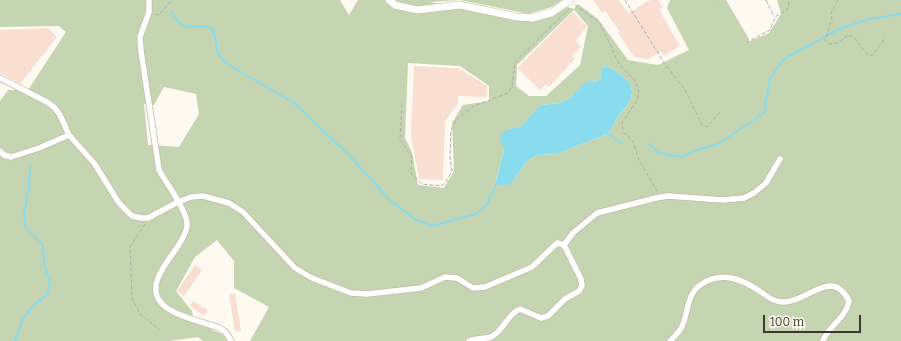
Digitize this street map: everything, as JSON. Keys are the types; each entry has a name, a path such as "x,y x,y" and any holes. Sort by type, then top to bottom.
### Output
{"street":[{"path":"149,0 149,12 140,37 159,170 183,210 187,226 183,238 159,275 156,289 159,300 168,308 181,315 224,331 231,341"},
{"path":"389,0 395,4 417,10 460,5 517,17 532,18 551,12 570,0"},
{"path":"0,78 55,108 60,115 69,135 94,163 119,203 132,216 148,218 178,202 191,197 203,196 230,203 243,212 295,268 312,278 351,293 367,294 421,288 445,277 457,278 473,288 485,287 532,267 557,243 564,245 581,279 582,286 579,291 565,299 548,316 541,318 520,309 514,311 502,328 490,337 469,341"},
{"path":"0,151 4,155 11,157 39,148 69,135"},
{"path":"564,245 573,233 597,213 668,196 723,200 744,198 754,193 766,183 780,159"},
{"path":"670,341 679,332 683,324 689,299 697,288 707,281 726,277 737,278 747,282 776,301 784,302 793,301 804,297 816,289 826,286 839,288 846,294 849,301 848,307 843,316 829,331 823,341"}],"path":[{"path":"149,12 159,15 172,0"},
{"path":"625,0 665,64 685,90 702,125 707,127 720,112"},
{"path":"766,0 775,17"},
{"path":"746,43 770,30 775,17 788,9 789,0"},
{"path":"838,0 831,13 832,19 825,40 828,44 838,43 848,35 854,37 868,55 873,55 886,37"},
{"path":"402,104 400,139 412,157 411,174 422,184 441,186 446,182 452,171 450,158 451,130 457,119 474,106 508,93 512,86 515,62 569,10 570,5 576,6 600,23 619,64 635,81 639,92 637,100 622,123 623,132 633,141 639,160 657,191"},
{"path":"148,218 130,247 132,300 140,314 160,330"}],"green space":[{"path":"0,0 340,0 349,15 358,0 460,0 430,2 536,21 567,7 574,9 578,4 598,19 628,60 658,65 689,50 667,8 670,0 726,0 749,39 748,42 769,33 781,14 777,0 901,0 901,341 250,341 269,307 234,288 234,261 217,240 195,257 176,291 192,311 194,322 222,334 227,341 203,341 198,337 169,341 0,341 0,101 8,90 28,90 66,32 59,26 0,27","holes":["574,10 588,26 580,65 546,96 529,96 516,86 517,65","408,63 460,66 489,86 489,101 463,105 452,123 454,171 444,188 418,185 412,152 405,138","607,66 621,75 629,83 632,92 629,103 618,116 609,132 557,154 537,155 526,162 511,184 496,180 504,150 506,130 522,126 541,105 560,103 570,98 586,83 595,82 600,79 602,68","164,87 196,94 199,114 179,147 148,145 144,104 154,105"]},
{"path":"460,0 562,0 552,7 529,14"}],"water":[{"path":"607,66 621,75 629,83 632,92 629,103 618,116 609,132 557,154 537,155 526,162 511,184 500,186 496,181 504,150 500,136 506,130 522,126 541,105 560,103 570,98 586,82 595,82 600,79 602,68"}],"building":[{"path":"593,0 619,0 628,13 650,0 658,0 663,7 659,10 680,46 664,56 661,51 649,59 634,57 618,33 620,32 605,11 602,13"},
{"path":"573,12 587,26 576,41 581,47 572,56 575,59 549,87 546,84 540,90 517,68"},
{"path":"48,28 57,37 20,84 0,73 0,30"},
{"path":"414,66 458,68 487,86 487,97 458,96 458,103 445,121 443,180 419,179 411,136"},
{"path":"195,265 202,270 184,296 177,291"},
{"path":"235,293 241,331 235,332 229,294"},
{"path":"193,301 208,310 204,316 190,306"}],"waterway":[{"path":"171,11 181,25 189,27 204,26 213,29 218,54 227,64 294,103 349,155 389,199 413,218 432,226 476,214 487,205 498,181"},
{"path":"648,143 659,153 682,157 693,151 718,144 764,113 770,78 784,59 839,29 869,19 901,14"},
{"path":"606,133 622,143"},
{"path":"13,341 16,338 23,318 33,306 47,294 50,281 44,265 43,245 26,228 24,215 29,186 30,166"}]}
